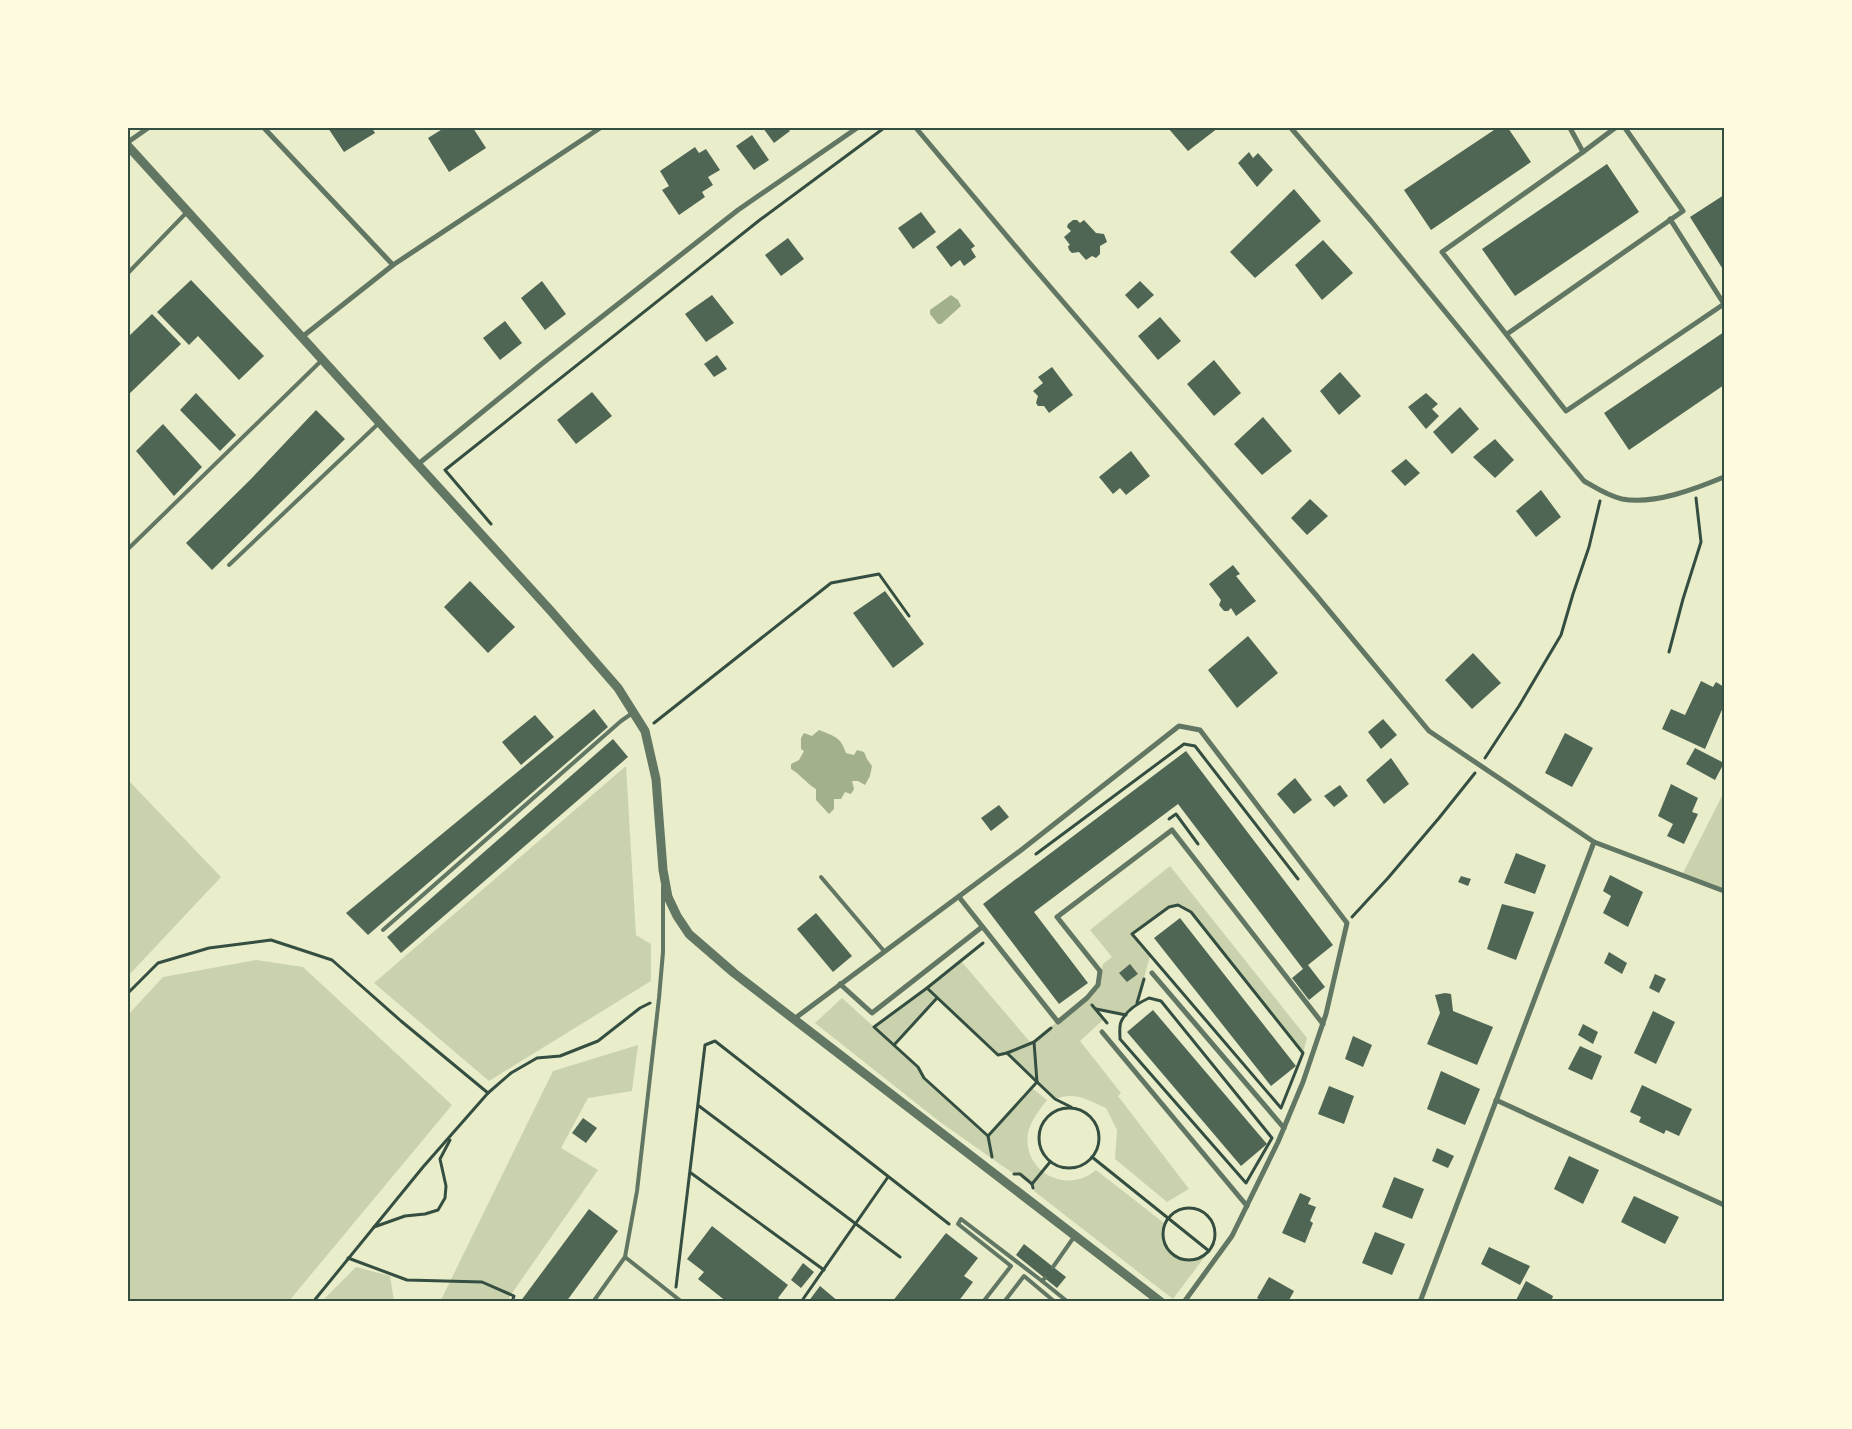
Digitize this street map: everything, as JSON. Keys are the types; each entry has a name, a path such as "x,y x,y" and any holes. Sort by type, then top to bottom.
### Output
{"street":[{"path":"128,142 148,128"},
{"path":"264,128 393,265"},
{"path":"302,337 393,265 600,128"},
{"path":"418,465 539,366 738,210 857,128"},
{"path":"916,128 1020,252 1316,595 1429,731 1594,842 1724,891"},
{"path":"1291,128 1371,221 1584,481 1602,492 1624,499 1656,499 1695,489 1724,477"},
{"path":"1570,128 1583,152"},
{"path":"1615,128 1442,252 1566,411 1724,304 1670,219"},
{"path":"1507,334 1682,211 1625,128"},
{"path":"128,146 550,610 618,688 645,731 656,779 663,870 668,897 690,934 734,973 1161,1302"},
{"path":"794,1019 1020,851 1179,726 1200,730 1347,923 1338,967 1322,1024 1303,1082 1284,1128 1232,1236 1184,1302"},
{"path":"959,897 1058,1022 1087,998 1098,985 1100,971 1057,918 1172,830 1322,1024"},
{"path":"1420,1302 1594,842"},
{"path":"840,984 872,1013 982,927"},
{"path":"1152,973 1284,1128"},
{"path":"1102,1032 1247,1206"},
{"path":"1496,1100 1724,1205"}],"lane":[{"path":"128,273 188,212"},
{"path":"128,549 322,360"},
{"path":"229,564 379,423"},
{"path":"383,930 613,727 634,712"},
{"path":"593,1302 625,1258 638,1181 664,952 663,870"},
{"path":"820,878 884,951"},
{"path":"983,1302 1011,1266 958,1224 961,1219 1043,1279 1068,1302"},
{"path":"1053,1267 1076,1235"},
{"path":"625,1258 682,1302"},
{"path":"1004,1302 1024,1276 1055,1302"}],"path":[{"path":"492,525 445,470 761,219 884,128"},
{"path":"1669,652 1701,542 1695,489"},
{"path":"1347,923 1439,818 1480,765 1519,706 1561,635 1589,547 1602,492"},
{"path":"645,731 831,583 878,574 910,616"},
{"path":"1035,855 1184,744 1195,746 1302,884"},
{"path":"1168,820 1176,814 1200,845"},
{"path":"1178,905 1191,912 1303,1053 1281,1108 1266,1091 1132,934 1169,907 1178,905"},
{"path":"990,937 927,988 874,1027 918,1067 924,1078 988,1136 993,1160"},
{"path":"128,993 158,963 209,948 271,940 332,960 488,1094"},
{"path":"927,988 998,1055 1034,1042 1058,1022"},
{"path":"313,1302 452,1135 488,1094 511,1073 537,1058 560,1056 598,1041 640,1008 659,998"},
{"path":"894,1045 937,998"},
{"path":"1087,998 1110,1026"},
{"path":"1115,1032 1120,1039 1246,1183 1272,1138 1161,1001 1149,998 1137,1003 1120,1023 1120,1039"},
{"path":"1096,1009 1126,1015"},
{"path":"675,1296 705,1044 714,1040 950,1224"},
{"path":"988,1136 1036,1082 1034,1042"},
{"path":"1006,1053 1055,1099 1072,1108 1082,1110 1095,1123 1099,1141 1097,1150 1085,1164 1067,1168 1050,1162 1044,1155 1038,1139 1041,1126 1050,1114 1058,1110 1072,1108"},
{"path":"698,1105 900,1258"},
{"path":"373,1228 405,1216 438,1210 445,1198 446,1186 440,1159 452,1135"},
{"path":"1092,1158 1209,1251"},
{"path":"1032,1184 1050,1162"},
{"path":"1007,1170 1014,1174 1020,1174 1032,1184 1034,1191"},
{"path":"691,1173 824,1270"},
{"path":"802,1302 888,1177"},
{"path":"1185,1208 1203,1211 1214,1225 1215,1234 1209,1251 1195,1260 1186,1260 1171,1254 1163,1240 1162,1231 1167,1219 1177,1210 1185,1208"},
{"path":"348,1258 407,1280 482,1282 514,1296 512,1302"}],"shaded area":[{"path":"951,295 958,300 961,306 941,324 938,324 930,314 930,310"},
{"path":"819,730 839,740 846,753 854,755 857,750 864,752 872,766 870,776 865,785 858,781 852,781 854,789 851,794 845,792 841,799 834,799 834,809 829,814 816,800 816,789 791,769 791,764 799,760 804,751 801,749 801,738 804,733 812,736"},
{"path":"626,766 636,935 651,944 651,981 489,1081 374,983"},
{"path":"128,780 221,877 128,976"},
{"path":"1724,792 1724,891 1682,875"},
{"path":"1170,866 1307,1038 1303,1053 1191,912 1178,905 1169,907 1132,934 1150,956 1137,1003 1126,1015 1096,1009 1104,1019 1080,1041 1121,1093 1118,1096 1189,1189 1167,1202 1115,1159 1117,1130 1106,1108 1075,1096 1055,1099 1007,1053 998,1055 937,998 894,1045 918,1067 924,1078 988,1136 1032,1088 1047,1100 1038,1111 1028,1133 1028,1147 1032,1159 1039,1168 1049,1176 1060,1180 1085,1177 1096,1170 1164,1223 1163,1234 1165,1243 1169,1251 1175,1256 1182,1259 1191,1259 1200,1257 1209,1251 1173,1299 1034,1191 1032,1184 1020,1174 1014,1174 940,1122 815,1023 842,998 874,1027 961,961 1031,1043 1034,1042 1098,985 1103,964 1112,957 1090,930"},
{"path":"256,960 303,967 452,1105 289,1301 128,1301 128,1015 163,977"},
{"path":"638,1045 632,1091 588,1098 561,1148 598,1170 508,1301 440,1302 553,1071"},
{"path":"356,1267 390,1276 394,1301 322,1301"}],"building":[{"path":"328,128 372,128 375,133 344,152"},
{"path":"444,128 473,128 486,148 449,172 428,138"},
{"path":"763,128 787,128 790,131 774,143"},
{"path":"1168,128 1218,128 1188,151"},
{"path":"1497,128 1508,128 1531,162 1431,230 1404,190"},
{"path":"752,135 769,160 754,170 736,146"},
{"path":"695,147 699,153 706,149 720,170 708,177 713,185 702,192 705,197 679,215 662,190 669,186 660,171"},
{"path":"1249,152 1253,158 1258,153 1273,170 1257,187 1238,163"},
{"path":"1607,164 1639,212 1515,296 1482,249"},
{"path":"1294,189 1321,221 1255,278 1230,252"},
{"path":"1724,195 1724,271 1690,217"},
{"path":"921,212 936,232 913,249 898,228"},
{"path":"1073,220 1077,220 1080,223 1084,220 1096,233 1104,234 1107,242 1100,246 1100,254 1096,258 1092,256 1086,260 1079,252 1072,253 1069,250 1068,246 1070,245 1064,237 1071,231 1067,227"},
{"path":"960,228 975,246 971,249 976,257 964,266 960,260 951,267 936,247"},
{"path":"788,238 804,259 781,276 765,255"},
{"path":"1323,240 1353,273 1322,300 1295,265"},
{"path":"191,280 264,356 239,380 198,336 189,345 157,312"},
{"path":"542,281 566,314 545,330 521,298"},
{"path":"1140,281 1154,295 1138,309 1125,295"},
{"path":"712,295 734,323 706,342 685,314"},
{"path":"152,314 181,344 128,395 128,337"},
{"path":"1160,317 1181,341 1158,360 1138,336"},
{"path":"505,321 522,343 500,360 483,338"},
{"path":"1724,332 1724,385 1629,450 1604,413"},
{"path":"717,355 727,369 714,377 704,364"},
{"path":"1214,360 1241,393 1214,416 1187,384"},
{"path":"1052,367 1073,395 1049,413 1044,406 1038,406 1036,403 1038,396 1033,391 1043,383 1038,377"},
{"path":"1340,372 1361,396 1339,415 1320,391"},
{"path":"592,392 612,416 576,444 557,420"},
{"path":"196,393 236,435 220,451 180,410"},
{"path":"1426,393 1438,404 1432,409 1439,416 1426,429 1408,407"},
{"path":"1460,407 1479,429 1452,454 1433,432"},
{"path":"316,410 345,439 212,570 186,543 250,480"},
{"path":"1263,417 1292,451 1262,475 1234,444"},
{"path":"163,424 202,467 174,496 136,451"},
{"path":"1495,439 1514,460 1495,478 1473,457"},
{"path":"1131,451 1150,476 1126,495 1120,488 1113,494 1099,477"},
{"path":"1406,459 1420,473 1405,486 1391,471"},
{"path":"1541,490 1561,517 1536,537 1516,511"},
{"path":"1310,499 1328,516 1307,535 1291,518"},
{"path":"1233,565 1240,574 1236,576 1256,601 1236,616 1231,608 1228,611 1224,611 1219,605 1221,600 1209,584"},
{"path":"470,581 515,627 488,653 444,607"},
{"path":"885,591 924,644 893,668 853,613"},
{"path":"1248,636 1278,673 1237,708 1208,670"},
{"path":"1473,653 1501,683 1472,709 1445,680"},
{"path":"1701,681 1713,687 1716,682 1724,687 1724,705 1705,749 1662,729 1671,709 1685,715"},
{"path":"594,709 608,727 368,935 346,913"},
{"path":"535,715 554,737 521,765 502,742"},
{"path":"1383,719 1397,735 1381,749 1368,732"},
{"path":"1565,733 1593,748 1572,787 1545,773"},
{"path":"613,739 628,757 401,953 387,937"},
{"path":"1695,748 1724,763 1715,780 1686,764"},
{"path":"1186,751 1333,945 1308,965 1325,987 1309,1000 1292,978 1303,969 1178,804 1034,912 1088,983 1059,1004 983,904"},
{"path":"1391,758 1409,784 1384,804 1366,780"},
{"path":"1295,778 1312,800 1294,814 1277,794"},
{"path":"1671,784 1698,798 1692,812 1698,814 1684,844 1667,836 1673,824 1658,816"},
{"path":"1340,785 1348,796 1334,807 1324,796"},
{"path":"999,805 1009,817 991,831 981,818"},
{"path":"1516,853 1546,865 1535,894 1504,883"},
{"path":"1610,875 1643,892 1628,927 1603,913 1611,896 1603,891"},
{"path":"1461,876 1471,879 1468,886 1458,882"},
{"path":"1502,904 1534,912 1516,960 1487,949"},
{"path":"816,913 852,956 833,972 797,929"},
{"path":"1180,918 1296,1066 1271,1086 1154,938"},
{"path":"1609,952 1627,963 1622,974 1604,963"},
{"path":"1130,964 1138,974 1127,982 1119,973"},
{"path":"1655,974 1666,979 1659,993 1649,988"},
{"path":"1451,994 1453,1011 1493,1027 1477,1065 1427,1044 1440,1013 1435,995"},
{"path":"1153,1010 1267,1144 1241,1166 1127,1032"},
{"path":"1653,1011 1675,1022 1656,1064 1634,1053"},
{"path":"1583,1024 1598,1032 1593,1044 1578,1035"},
{"path":"1353,1036 1372,1045 1363,1067 1345,1059"},
{"path":"1580,1046 1602,1056 1592,1080 1568,1069"},
{"path":"1441,1071 1480,1089 1465,1125 1427,1109"},
{"path":"1642,1085 1692,1109 1679,1136 1666,1130 1664,1134 1639,1122 1641,1117 1630,1112"},
{"path":"1329,1086 1354,1096 1344,1124 1318,1114"},
{"path":"583,1118 597,1128 586,1143 572,1133"},
{"path":"1437,1148 1454,1156 1448,1168 1432,1161"},
{"path":"1569,1156 1599,1170 1583,1204 1554,1189"},
{"path":"1394,1177 1424,1189 1412,1219 1382,1207"},
{"path":"1300,1193 1311,1198 1308,1204 1316,1207 1310,1221 1313,1223 1305,1243 1282,1233"},
{"path":"1634,1196 1679,1217 1665,1244 1621,1222"},
{"path":"589,1209 618,1231 566,1302 520,1302"},
{"path":"712,1226 788,1285 778,1298 783,1302 727,1302 698,1279 704,1272 687,1259"},
{"path":"1375,1232 1405,1244 1392,1275 1362,1263"},
{"path":"946,1233 978,1258 964,1276 973,1282 958,1302 892,1302"},
{"path":"1024,1244 1066,1277 1057,1288 1016,1255"},
{"path":"1489,1247 1530,1266 1520,1285 1481,1264"},
{"path":"803,1263 814,1272 801,1288 791,1280"},
{"path":"1269,1277 1294,1291 1288,1302 1264,1302 1257,1298"},
{"path":"1526,1281 1553,1296 1551,1302 1515,1302"},
{"path":"820,1286 839,1302 808,1302"}]}
